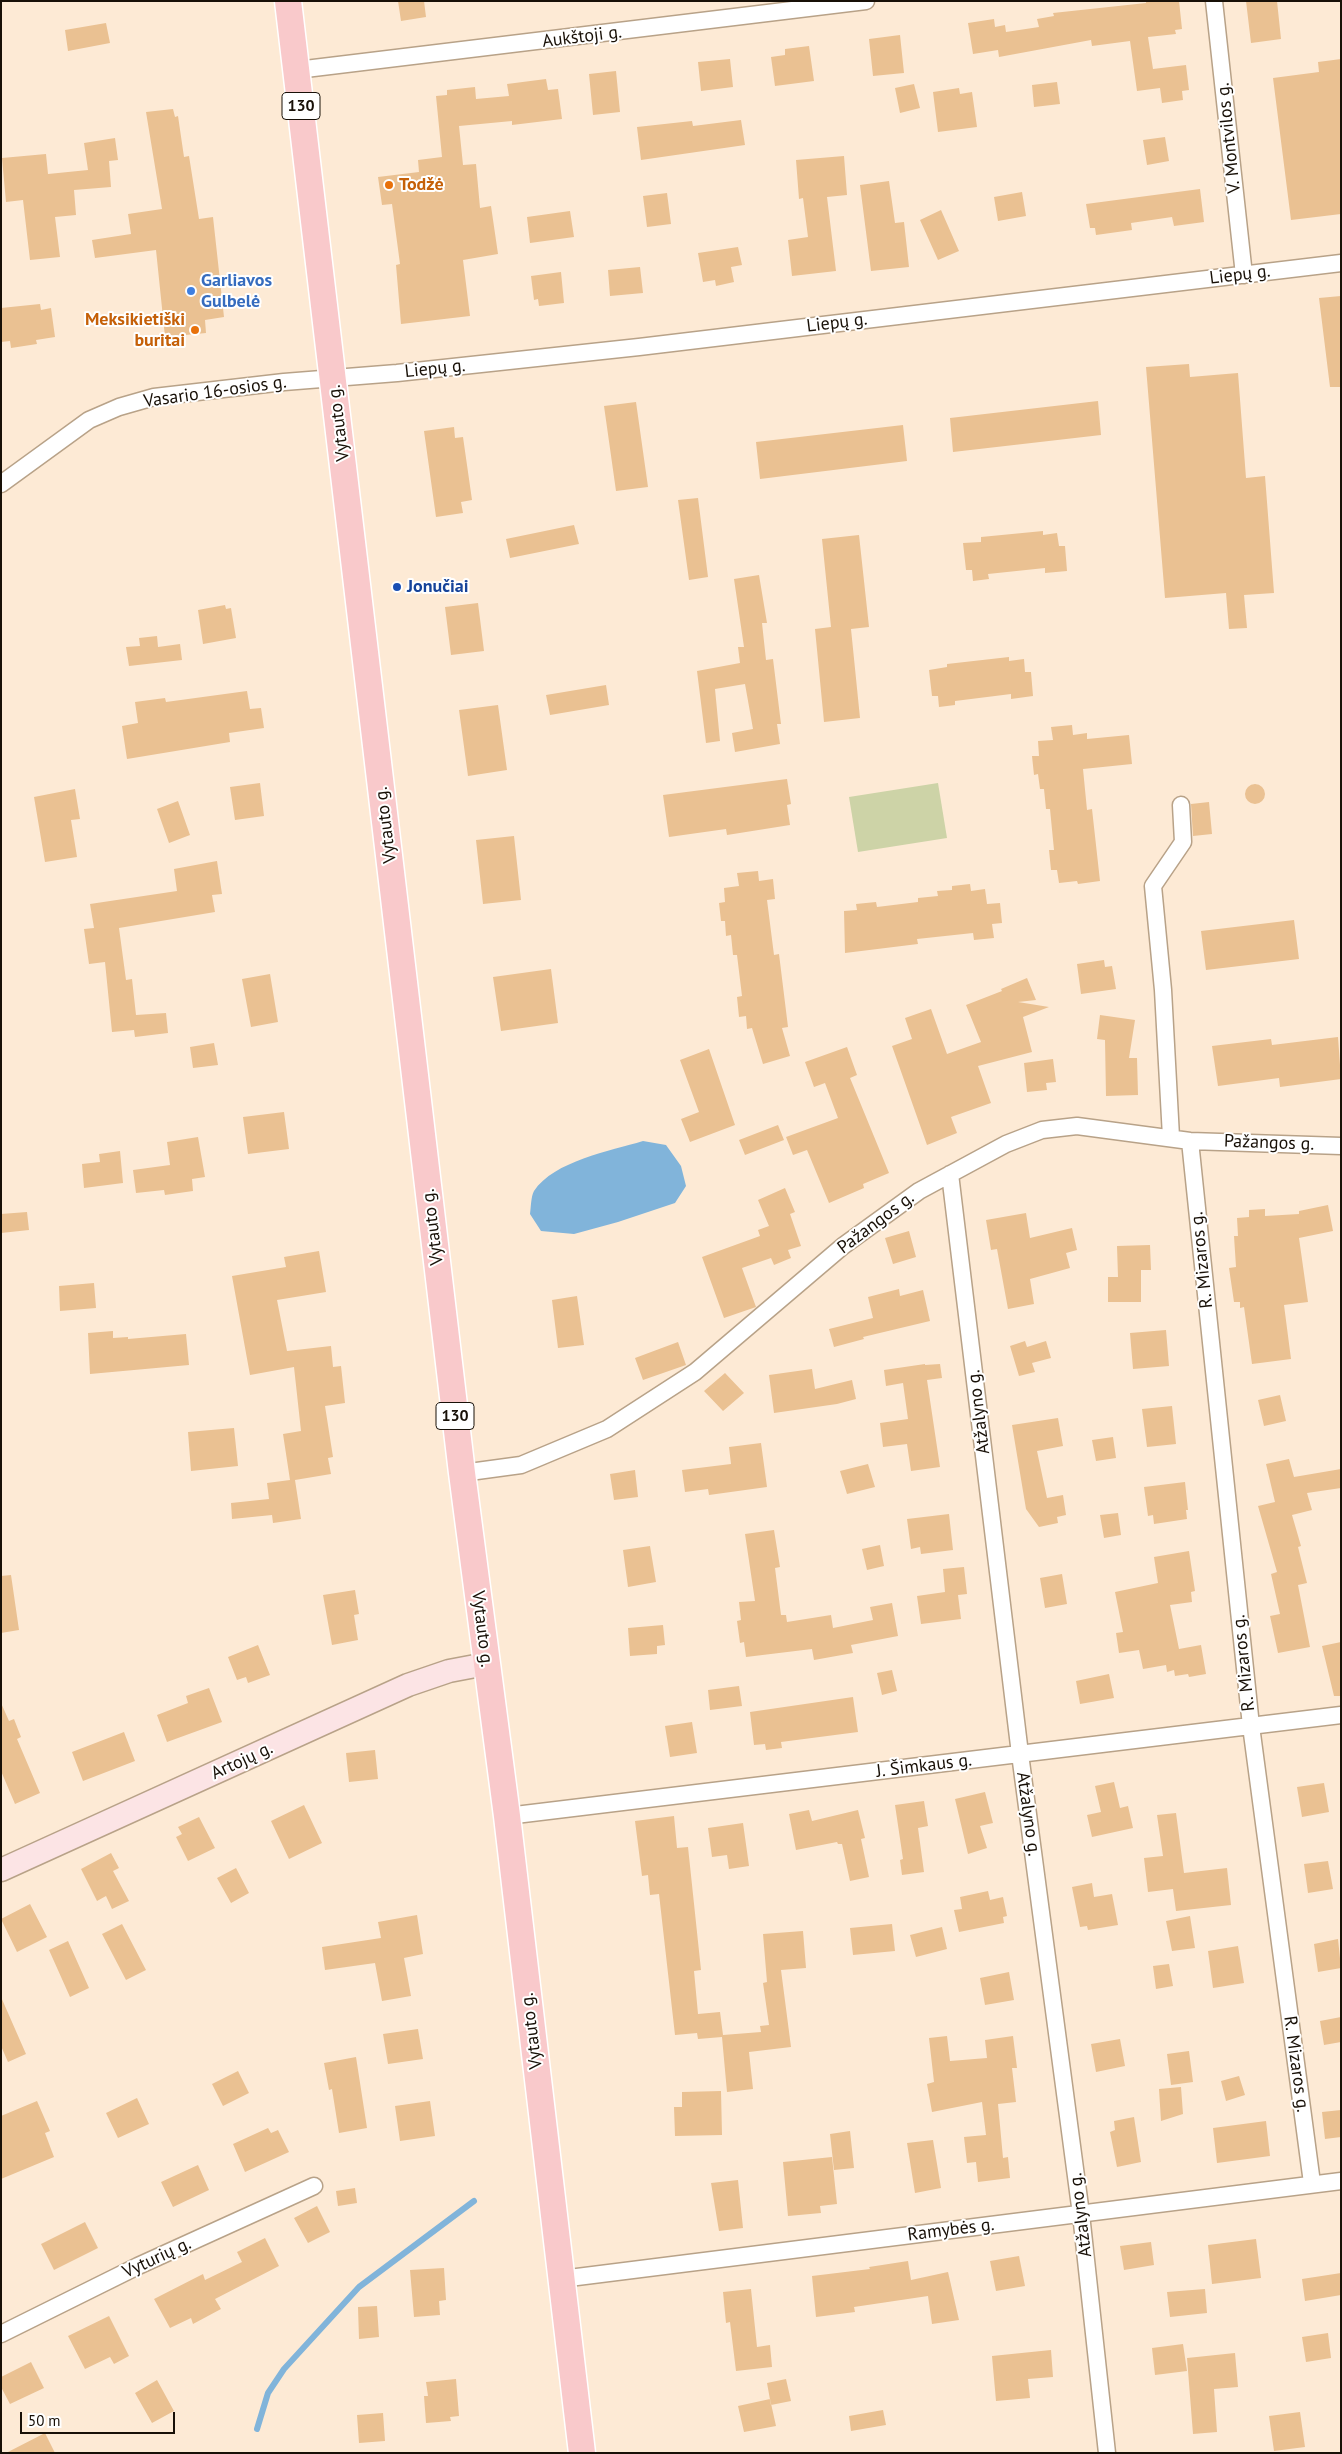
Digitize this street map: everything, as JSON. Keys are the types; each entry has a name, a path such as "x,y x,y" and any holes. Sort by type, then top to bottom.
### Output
{"main road":[{"name":"Vytauto g.","path":"288,1 462,1473 507,1816 582,2453"},
{"name":"Artojų g.","path":"1,1870 408,1685 449,1671 486,1664"}],"street":[{"name":"Aukštoji g.","path":"297,70 866,1"},
{"name":"V. Montvilos g.","path":"1214,1 1244,275"},
{"name":"Liepų g.","path":"334,378 629,348 1341,263"},
{"name":"Vasario 16-osios g.","path":"1,484 89,420 119,407 154,398 334,378"},
{"path":"1171,1137 1163,990 1153,886 1183,842 1181,805"},
{"name":"Pažangos g.","path":"462,1473 505,1468 533,1461 607,1428 696,1372 843,1246 919,1191 1006,1144 1042,1130 1077,1126 1190,1141 1341,1146"},
{"name":"R. Mizaros g.","path":"1190,1141 1251,1726 1312,2183"},
{"name":"Atžalyno g.","path":"950,1174 1020,1754 1081,2214 1106,2453"},
{"name":"J. Šimkaus g.","path":"507,1816 1341,1715"},
{"name":"Ramybės g.","path":"561,2279 1312,2183 1341,2181"},
{"name":"Vyturių g.","path":"1,2334 138,2266 314,2186"}],"green space":[{"path":"938,783 947,838 858,852 849,797"}],"water":[{"path":"643,1141 666,1145 681,1166 686,1186 675,1203 574,1234 541,1231 530,1214 533,1193 543,1181 555,1172 584,1158"}],"building":[{"path":"398,1 424,1 426,17 401,21"},
{"path":"1146,1 1179,1 1182,29 1175,30 1176,34 1148,37 1153,69 1186,65 1189,90 1182,91 1183,100 1162,103 1160,88 1137,91 1130,41 1092,46 1091,40 999,57 998,50 973,54 968,23 994,19 995,27 1005,25 1006,32 1039,27 1037,19 1054,16 1053,13 1146,3"},
{"path":"1246,1 1277,1 1281,39 1251,43"},
{"path":"106,23 110,43 68,51 65,30"},
{"path":"900,35 904,73 873,76 869,39"},
{"path":"809,46 814,81 775,86 771,57 785,55 785,49"},
{"path":"730,59 733,87 701,91 698,62"},
{"path":"1341,59 1341,214 1291,220 1273,78 1319,72 1318,62"},
{"path":"616,71 620,112 593,115 589,74"},
{"path":"546,79 548,90 558,89 562,119 512,125 512,121 459,126 463,165 476,164 480,208 491,206 498,254 463,260 470,316 401,324 396,265 400,264 392,204 382,205 378,177 419,172 418,160 442,157 436,96 447,95 447,90 475,87 476,99 509,96 507,84"},
{"path":"1057,82 1060,104 1034,107 1032,85"},
{"path":"914,84 920,108 900,113 895,88"},
{"path":"959,88 960,94 972,92 977,127 938,132 933,92"},
{"path":"173,109 175,117 178,116 184,157 189,156 199,219 213,217 224,317 205,320 206,333 165,337 156,250 95,258 92,240 131,234 128,214 162,209 146,112"},
{"path":"741,120 745,145 641,160 637,127 692,121 693,126"},
{"path":"1165,137 1169,161 1147,165 1143,140"},
{"path":"115,138 118,160 109,161 111,187 74,190 76,215 55,217 60,257 30,260 23,200 6,202 2,158 46,154 48,174 88,170 84,143"},
{"path":"844,156 847,195 827,197 836,271 792,276 788,240 808,237 803,198 799,199 796,160"},
{"path":"889,181 895,223 904,222 909,267 871,271 860,185"},
{"path":"1200,189 1204,222 1174,226 1172,217 1131,223 1132,230 1096,235 1095,228 1090,228 1086,204"},
{"path":"1022,192 1026,216 998,221 994,197"},
{"path":"667,193 671,224 647,227 643,196"},
{"path":"941,210 959,251 938,260 920,220"},
{"path":"570,211 574,237 530,243 527,217"},
{"path":"738,247 742,265 731,267 734,282 716,286 715,280 703,282 698,253"},
{"path":"640,267 643,293 610,296 608,270"},
{"path":"561,272 564,303 539,306 538,299 534,300 531,276"},
{"path":"1341,296 1341,387 1330,387 1319,298"},
{"path":"40,304 41,310 51,308 55,337 36,340 37,344 11,348 10,341 1,342 1,308"},
{"path":"1189,364 1190,377 1238,373 1246,478 1265,476 1274,593 1244,595 1247,628 1229,629 1226,593 1165,598 1146,367"},
{"path":"1098,401 1101,435 953,452 950,418"},
{"path":"636,402 648,487 616,491 604,406"},
{"path":"903,425 907,461 760,479 756,442"},
{"path":"454,427 455,438 463,437 472,500 461,502 463,513 436,517 424,431"},
{"path":"698,498 708,577 689,580 678,500"},
{"path":"574,525 579,544 510,558 506,539"},
{"path":"1043,531 1043,535 1057,533 1059,546 1065,546 1067,571 1045,573 1045,568 988,574 989,579 973,581 972,570 966,570 963,543 981,542 981,537"},
{"path":"859,535 869,627 851,629 860,718 824,722 815,629 831,627 822,539"},
{"path":"759,575 767,623 762,623 766,660 773,659 781,724 777,724 780,744 735,752 732,733 753,729 745,684 715,689 720,741 706,743 697,671 740,663 738,647 744,647 734,579"},
{"path":"478,603 484,651 451,655 445,607"},
{"path":"225,605 226,609 231,608 236,638 203,644 198,610"},
{"path":"157,636 158,647 180,644 182,660 129,666 126,647 140,646 139,638"},
{"path":"1009,657 1009,661 1024,659 1025,672 1031,672 1033,696 1011,699 1011,694 955,701 955,705 939,707 938,696 932,696 929,670 947,667 947,664"},
{"path":"606,685 609,705 550,715 546,695"},
{"path":"247,691 250,709 261,708 264,728 229,733 230,742 127,759 122,726 138,723 135,702 165,698 166,702"},
{"path":"498,705 507,770 468,776 459,710"},
{"path":"1072,725 1073,735 1087,733 1087,739 1129,735 1132,764 1083,769 1087,810 1092,809 1100,881 1078,884 1077,881 1059,883 1057,870 1051,870 1049,850 1054,850 1050,809 1046,809 1044,789 1040,789 1038,774 1034,775 1032,756 1039,756 1038,741 1053,740 1051,727"},
{"path":"787,779 791,804 787,805 790,825 727,835 726,829 669,837 663,795"},
{"path":"260,783 264,816 235,820 230,787"},
{"path":"1251,784 1259,784 1265,790 1265,798 1259,804 1251,804 1245,798 1245,790"},
{"path":"75,789 80,819 71,820 77,857 45,862 34,797"},
{"path":"178,801 190,835 169,843 157,809"},
{"path":"1209,802 1212,834 1193,836 1191,804"},
{"path":"514,836 521,900 483,904 476,840"},
{"path":"217,861 222,894 212,895 215,912 119,928 126,980 132,979 136,1015 166,1013 168,1033 135,1037 134,1030 112,1032 105,962 89,964 84,929 94,928 90,904 177,891 174,869"},
{"path":"758,871 759,881 773,879 775,899 767,900 774,955 779,954 788,1027 782,1028 790,1056 763,1064 752,1028 747,1029 746,1016 739,1017 737,997 742,996 737,955 733,955 731,935 726,936 725,921 721,921 719,903 725,902 724,888 739,886 737,873"},
{"path":"970,884 971,891 985,889 987,904 1000,903 1002,923 992,924 994,938 974,940 973,933 917,939 918,944 845,953 844,911 857,910 856,904 876,902 877,907 918,902 918,898 938,896 937,891 952,890 952,886"},
{"path":"1294,920 1299,959 1206,970 1201,931"},
{"path":"1104,960 1105,967 1112,966 1116,989 1081,994 1077,964"},
{"path":"551,969 558,1023 501,1031 493,977"},
{"path":"270,974 278,1022 251,1027 242,979"},
{"path":"1027,978 1036,1000 1018,1002 1049,1007 1023,1017 1032,1052 978,1066 991,1103 951,1117 957,1133 927,1145 892,1046 912,1039 905,1018 931,1009 947,1054 981,1042 966,1005 1002,991 1001,989"},
{"path":"1100,1015 1135,1020 1129,1058 1137,1058 1138,1095 1106,1096 1105,1040 1097,1039"},
{"path":"1338,1037 1341,1079 1280,1087 1279,1078 1218,1086 1212,1046 1271,1039 1272,1045"},
{"path":"214,1043 218,1065 193,1068 190,1047"},
{"path":"847,1047 857,1075 850,1078 889,1173 863,1184 864,1188 829,1203 807,1150 793,1155 786,1137 838,1118 825,1083 814,1087 805,1062"},
{"path":"709,1049 735,1125 690,1142 681,1119 699,1112 680,1060"},
{"path":"1053,1059 1056,1082 1046,1083 1047,1090 1027,1092 1024,1063"},
{"path":"284,1112 289,1149 248,1154 243,1117"},
{"path":"778,1125 784,1140 745,1155 739,1140"},
{"path":"198,1137 205,1177 192,1179 193,1191 165,1195 164,1190 136,1193 133,1170 170,1165 167,1142"},
{"path":"120,1151 123,1183 84,1188 82,1164 100,1162 99,1154"},
{"path":"785,1188 795,1212 790,1214 801,1246 788,1250 791,1258 774,1265 771,1258 742,1268 756,1307 724,1318 702,1257 760,1236 758,1230 769,1226 758,1200"},
{"path":"1328,1205 1333,1231 1299,1238 1308,1302 1284,1305 1291,1359 1252,1364 1244,1307 1240,1308 1240,1302 1234,1302 1229,1268 1236,1267 1234,1236 1238,1236 1237,1218 1249,1217 1249,1210 1265,1209 1265,1216 1299,1214 1299,1211"},
{"path":"27,1212 29,1230 1,1233 1,1214"},
{"path":"1026,1213 1030,1238 1072,1228 1077,1250 1066,1253 1070,1268 1030,1279 1034,1304 1008,1309 997,1249 991,1250 986,1220"},
{"path":"909,1231 916,1257 893,1264 885,1238"},
{"path":"1150,1245 1151,1270 1141,1270 1141,1302 1108,1302 1108,1277 1118,1277 1117,1246"},
{"path":"319,1251 326,1292 277,1300 287,1351 331,1346 333,1367 341,1366 345,1403 325,1406 333,1457 328,1458 331,1474 295,1480 301,1519 273,1523 272,1515 232,1519 231,1503 269,1499 267,1483 290,1480 283,1434 301,1431 294,1367 250,1375 232,1276 286,1267 284,1257"},
{"path":"94,1283 96,1308 60,1311 59,1286"},
{"path":"899,1289 900,1296 923,1290 930,1321 863,1337 864,1339 834,1347 829,1329 873,1318 868,1297"},
{"path":"577,1296 584,1345 558,1348 552,1300"},
{"path":"1166,1330 1169,1366 1133,1369 1130,1333"},
{"path":"113,1331 113,1338 128,1337 128,1339 186,1334 189,1365 90,1374 88,1333"},
{"path":"1025,1341 1027,1347 1046,1341 1051,1358 1032,1363 1035,1372 1019,1376 1010,1346"},
{"path":"678,1342 686,1365 643,1380 635,1358"},
{"path":"925,1364 940,1364 942,1378 927,1380 940,1467 911,1471 907,1444 883,1447 880,1423 908,1419 903,1383 886,1386 884,1370"},
{"path":"812,1369 815,1389 852,1380 856,1399 837,1404 774,1413 769,1375"},
{"path":"725,1373 744,1393 723,1411 704,1391"},
{"path":"1280,1395 1286,1421 1264,1426 1258,1400"},
{"path":"1172,1406 1176,1444 1147,1447 1142,1409"},
{"path":"1058,1418 1063,1446 1037,1451 1047,1498 1063,1495 1066,1515 1057,1517 1058,1523 1039,1527 1026,1509 1012,1425"},
{"path":"234,1428 238,1466 191,1471 188,1432"},
{"path":"1113,1437 1116,1458 1096,1461 1092,1440"},
{"path":"761,1443 767,1487 709,1495 708,1489 685,1492 682,1470 731,1464 729,1447"},
{"path":"1289,1459 1294,1477 1341,1469 1341,1488 1307,1493 1312,1510 1292,1515 1301,1546 1298,1547 1307,1583 1298,1585 1310,1647 1278,1653 1270,1616 1280,1614 1271,1574 1277,1572 1258,1506 1275,1502 1266,1464"},
{"path":"868,1464 875,1487 847,1494 840,1471"},
{"path":"635,1470 638,1497 614,1500 610,1474"},
{"path":"1185,1482 1187,1519 1154,1524 1153,1515 1148,1516 1144,1487"},
{"path":"1118,1513 1121,1535 1104,1538 1100,1515"},
{"path":"949,1514 953,1550 921,1554 920,1547 911,1549 907,1519"},
{"path":"774,1530 780,1567 775,1568 781,1615 786,1615 787,1622 831,1615 833,1628 873,1620 870,1607 892,1603 898,1636 851,1645 853,1653 814,1660 812,1649 746,1657 744,1642 740,1643 737,1621 741,1620 739,1602 755,1601 745,1534"},
{"path":"880,1545 884,1566 867,1570 862,1549"},
{"path":"650,1546 656,1582 628,1587 623,1550"},
{"path":"1189,1551 1195,1591 1191,1592 1192,1602 1170,1605 1179,1649 1201,1645 1206,1674 1189,1677 1188,1674 1175,1676 1174,1670 1167,1672 1166,1665 1143,1669 1139,1650 1119,1653 1116,1633 1123,1632 1115,1592 1158,1583 1154,1557"},
{"path":"964,1567 967,1594 958,1595 961,1619 921,1624 917,1596 945,1592 943,1569"},
{"path":"1062,1574 1067,1604 1045,1608 1040,1578"},
{"path":"11,1575 19,1630 1,1633 1,1576"},
{"path":"355,1590 359,1614 354,1615 358,1640 332,1645 323,1595"},
{"path":"663,1625 665,1645 657,1646 657,1654 630,1656 628,1628"},
{"path":"1341,1642 1341,1696 1334,1696 1322,1646"},
{"path":"258,1645 270,1675 248,1683 246,1677 237,1680 228,1657"},
{"path":"892,1670 897,1691 882,1695 877,1673"},
{"path":"1109,1674 1114,1698 1080,1704 1076,1681"},
{"path":"739,1686 742,1706 710,1710 708,1690"},
{"path":"209,1688 222,1722 167,1742 157,1715 188,1703 186,1696"},
{"path":"853,1697 858,1732 781,1742 782,1748 766,1750 765,1744 754,1745 750,1712"},
{"path":"1,1703 9,1721 14,1719 21,1737 17,1739 40,1793 15,1804 1,1771"},
{"path":"692,1722 697,1753 670,1757 665,1726"},
{"path":"124,1732 135,1761 83,1781 72,1752"},
{"path":"375,1750 378,1779 349,1782 346,1753"},
{"path":"1114,1782 1120,1808 1128,1806 1133,1828 1092,1837 1087,1815 1101,1812 1095,1786"},
{"path":"1324,1783 1329,1812 1302,1817 1297,1787"},
{"path":"985,1792 993,1823 980,1826 987,1848 968,1854 955,1799"},
{"path":"924,1801 928,1826 918,1828 924,1872 902,1875 900,1860 903,1859 895,1805"},
{"path":"304,1805 322,1843 289,1859 271,1821"},
{"path":"809,1810 812,1821 858,1810 865,1838 861,1839 869,1877 850,1881 842,1844 837,1842 796,1850 789,1814"},
{"path":"1176,1813 1184,1873 1227,1868 1231,1905 1176,1911 1173,1889 1148,1892 1144,1858 1163,1856 1157,1815"},
{"path":"674,1816 677,1848 688,1847 701,1970 694,1971 698,2014 720,2012 723,2035 761,2032 760,2026 769,2025 763,1983 767,1982 763,1934 803,1931 806,1968 781,1970 791,2047 749,2052 753,2089 727,2092 722,2037 698,2039 697,2033 675,2035 659,1894 650,1895 648,1875 642,1876 635,1821"},
{"path":"199,1817 215,1848 188,1861 176,1837 182,1834 178,1827"},
{"path":"743,1823 749,1866 729,1869 727,1855 712,1857 708,1828"},
{"path":"111,1853 119,1868 113,1871 129,1901 112,1909 106,1896 97,1901 81,1869"},
{"path":"1328,1861 1333,1889 1308,1893 1304,1864"},
{"path":"236,1868 249,1893 231,1903 217,1878"},
{"path":"1092,1883 1094,1897 1112,1894 1118,1925 1088,1930 1087,1926 1080,1927 1072,1887"},
{"path":"988,1891 990,1900 1003,1897 1007,1916 1003,1917 1004,1923 959,1932 954,1910 962,1909 960,1897"},
{"path":"30,1904 47,1937 17,1952 1,1919"},
{"path":"417,1915 423,1954 404,1958 411,1996 382,2001 375,1963 325,1970 322,1947 381,1938 378,1922"},
{"path":"1190,1916 1195,1948 1172,1951 1166,1921"},
{"path":"122,1924 146,1970 126,1980 102,1934"},
{"path":"892,1924 895,1951 853,1955 850,1928"},
{"path":"942,1927 947,1949 916,1957 910,1935"},
{"path":"1338,1939 1341,1968 1318,1972 1314,1944"},
{"path":"68,1941 89,1988 70,1997 49,1950"},
{"path":"1238,1946 1244,1983 1213,1988 1208,1951"},
{"path":"1169,1964 1173,1986 1156,1989 1153,1966"},
{"path":"1009,1972 1014,2000 985,2005 980,1978"},
{"path":"1,1997 26,2054 8,2062 1,2046"},
{"path":"1341,2017 1341,2042 1324,2045 1320,2021"},
{"path":"418,2029 423,2059 388,2064 383,2034"},
{"path":"947,2036 950,2061 987,2058 985,2040 1013,2036 1017,2068 1012,2068 1016,2102 998,2104 1003,2158 1008,2157 1010,2178 978,2182 976,2162 967,2163 964,2137 986,2135 982,2102 932,2112 927,2084 934,2082 929,2038"},
{"path":"1120,2039 1125,2066 1096,2072 1091,2044"},
{"path":"1189,2051 1193,2082 1171,2085 1167,2054"},
{"path":"356,2057 367,2128 339,2133 332,2089 329,2090 324,2063"},
{"path":"238,2071 249,2093 223,2106 212,2084"},
{"path":"1239,2076 1245,2095 1226,2101 1221,2081"},
{"path":"1181,2087 1183,2114 1161,2121 1159,2089"},
{"path":"721,2091 722,2135 675,2136 674,2107 682,2107 682,2092"},
{"path":"137,2098 149,2124 118,2138 106,2113"},
{"path":"37,2101 50,2131 45,2133 54,2157 1,2179 1,2116"},
{"path":"430,2101 435,2136 400,2141 395,2106"},
{"path":"1341,2110 1341,2137 1325,2139 1322,2112"},
{"path":"1134,2117 1141,2162 1117,2167 1110,2132 1115,2130 1114,2121"},
{"path":"1266,2121 1270,2156 1217,2163 1213,2128"},
{"path":"268,2128 271,2133 278,2130 289,2152 245,2172 233,2144"},
{"path":"850,2131 854,2168 834,2170 830,2134"},
{"path":"933,2140 941,2188 915,2193 907,2143"},
{"path":"832,2157 837,2204 820,2206 821,2213 788,2216 783,2162"},
{"path":"198,2165 209,2190 173,2207 161,2182"},
{"path":"738,2180 743,2228 719,2231 711,2183"},
{"path":"355,2188 357,2203 338,2206 336,2191"},
{"path":"317,2206 330,2232 308,2243 294,2218"},
{"path":"85,2222 98,2248 54,2270 41,2244"},
{"path":"265,2238 279,2266 215,2299 221,2309 193,2324 191,2318 170,2328 154,2299 203,2274 205,2280 242,2262 237,2252"},
{"path":"1256,2239 1261,2278 1212,2284 1208,2245"},
{"path":"1151,2242 1154,2265 1124,2270 1120,2246"},
{"path":"1019,2256 1025,2286 996,2291 990,2261"},
{"path":"908,2261 911,2280 948,2272 959,2320 932,2324 928,2296 854,2307 855,2312 816,2317 812,2276 870,2269 869,2267"},
{"path":"444,2268 446,2300 439,2301 440,2315 414,2317 410,2270"},
{"path":"1341,2273 1341,2295 1305,2301 1302,2279"},
{"path":"751,2289 757,2347 770,2345 772,2367 736,2371 730,2322 726,2323 723,2292"},
{"path":"1205,2289 1207,2313 1170,2317 1167,2292"},
{"path":"377,2306 379,2337 359,2339 358,2307"},
{"path":"109,2316 129,2356 114,2364 110,2357 85,2369 68,2336"},
{"path":"1328,2333 1331,2358 1306,2362 1302,2337"},
{"path":"1183,2344 1187,2371 1155,2375 1152,2348"},
{"path":"1051,2350 1053,2377 1028,2379 1030,2398 996,2401 992,2356"},
{"path":"1235,2353 1238,2387 1214,2389 1217,2432 1193,2434 1187,2358"},
{"path":"31,2362 44,2388 10,2404 1,2387 1,2377"},
{"path":"456,2379 459,2416 450,2417 451,2421 426,2423 424,2396 428,2396 426,2382"},
{"path":"786,2379 791,2401 771,2405 767,2383"},
{"path":"157,2380 174,2411 152,2423 135,2393"},
{"path":"770,2399 776,2426 744,2432 738,2406"},
{"path":"883,2410 886,2425 851,2431 849,2416"},
{"path":"1300,2412 1305,2447 1274,2451 1269,2416"},
{"path":"383,2413 385,2441 359,2443 357,2415"},
{"path":"45,2433 55,2453 6,2453"}],"waterway":[{"path":"257,2429 268,2393 284,2369 359,2287 474,2201"}],"place":[{"name":"Todžė","path":"389,185"},
{"name":"Garliavos Gulbelė","path":"191,291"},
{"name":"Meksikietiški buritai","path":"195,330"},
{"name":"Jonučiai","path":"397,587"}]}
